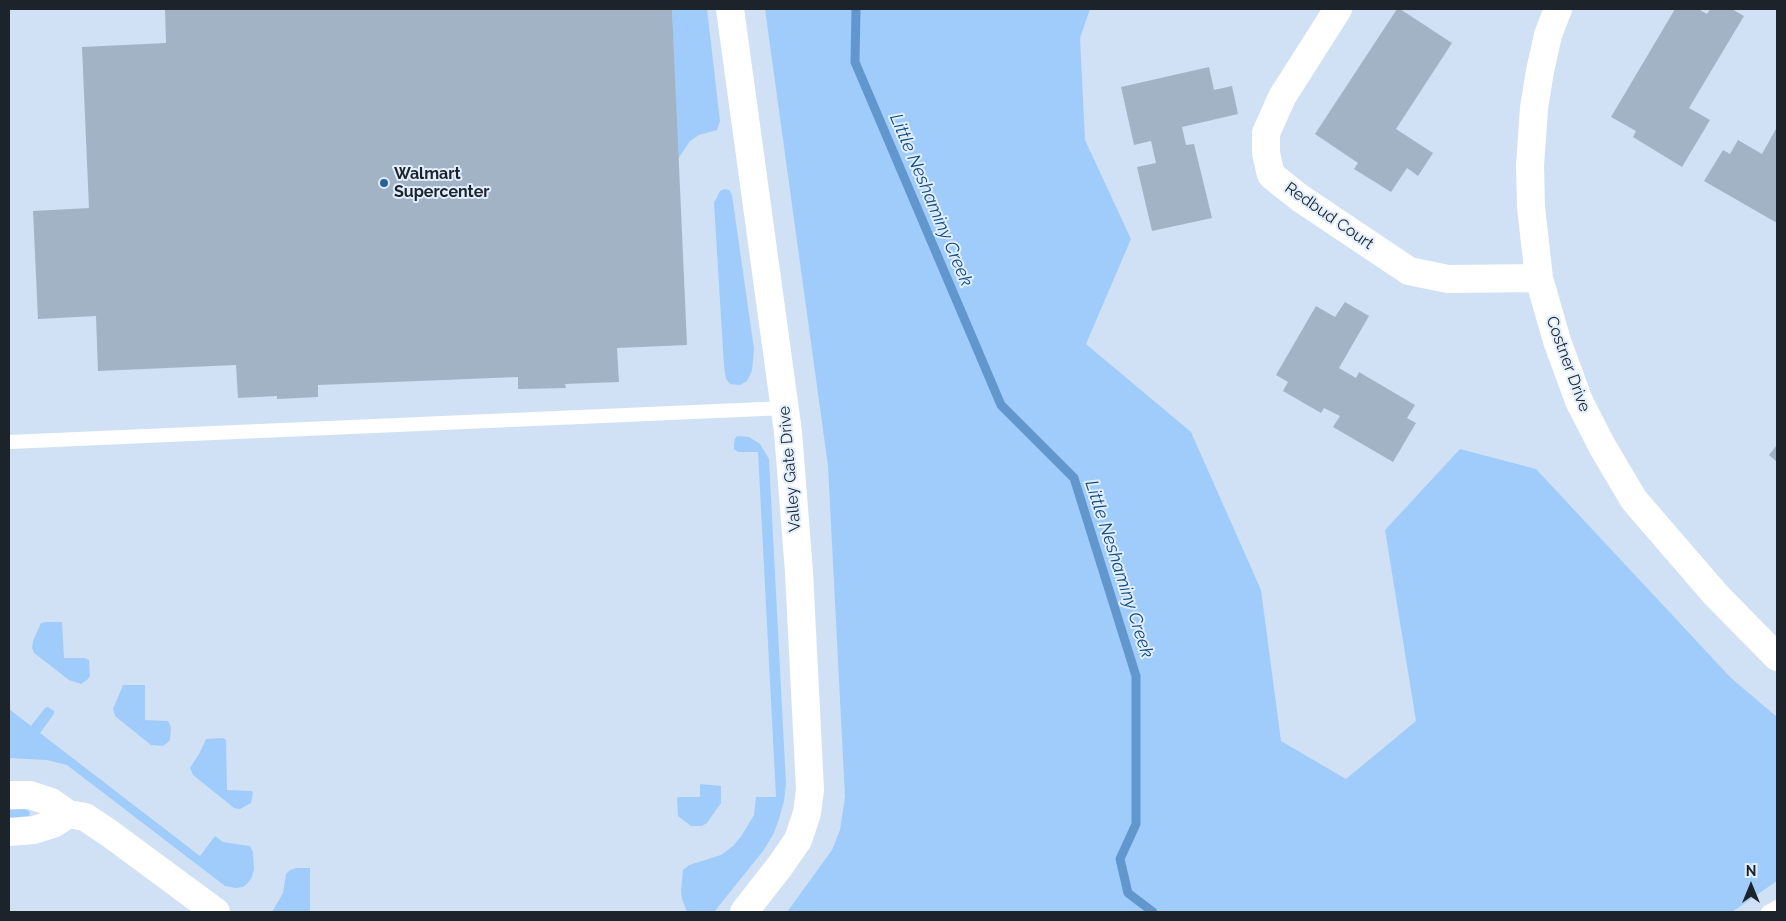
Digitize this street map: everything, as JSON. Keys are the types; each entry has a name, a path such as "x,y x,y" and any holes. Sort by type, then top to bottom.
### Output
{"street":[{"name":"Valley Gate Drive","path":"730,9 785,408 799,572 810,790 807,812 798,840 744,912"},
{"name":"Redbud Court","path":"1338,9 1282,97 1266,133 1266,153 1271,175 1300,198 1410,271 1448,279 1539,278"},
{"name":"Costner Drive","path":"1558,9 1548,35 1540,71 1534,108 1530,166 1531,207 1539,278 1558,341 1580,401 1602,446 1634,500 1716,595 1777,657"},
{"path":"9,795 30,795 51,802 68,814 85,817 216,912"},
{"path":"9,832 34,830 53,824 68,814"}],"lane":[{"path":"9,442 785,408"},
{"path":"1768,912 1777,907"}],"shaded area":[{"path":"672,9 707,9 720,121 717,130 699,135 690,141 678,159"},
{"path":"765,9 1090,9 1080,38 1085,140 1131,239 1086,344 1191,432 1261,590 1281,741 1346,779 1416,721 1385,530 1460,449 1536,469 1731,678 1777,717 1777,881 1732,912 787,912 832,850 840,830 845,797 828,466"},
{"path":"729,190 732,195 754,349 752,371 747,381 740,385 730,384 726,379 724,366 714,203 720,191"},
{"path":"737,436 749,437 760,444 769,459 786,784 779,819 773,835 763,851 714,912 687,912 681,890 683,870 689,865 721,855 733,846 754,815 756,797 776,797 758,452 738,452 734,449"},
{"path":"62,622 64,658 85,658 89,660 90,676 81,684 69,680 34,653 32,648 33,641 41,623"},
{"path":"123,685 145,685 145,720 168,721 171,727 170,740 163,746 151,745 115,716 113,709"},
{"path":"48,707 54,711 54,714 40,733 200,856 215,836 223,842 250,846 253,852 254,869 252,877 247,884 243,887 235,888 225,886 67,765 47,760 9,758 9,709 31,726 45,708"},
{"path":"223,738 226,740 227,790 252,791 253,793 251,803 240,809 234,808 193,775 190,768 206,739"},
{"path":"700,784 721,786 721,803 707,823 702,826 691,826 678,816 677,799 678,797 699,797"},
{"path":"25,809 30,812 29,818 9,820 9,810"},
{"path":"310,868 310,912 272,912 283,893 286,874 290,870"}],"building":[{"name":"Walmart Supercenter","path":"165,9 672,9 687,345 617,348 619,382 565,384 566,388 518,389 518,377 318,385 318,397 277,399 277,396 238,398 236,365 98,371 96,316 38,319 33,211 89,208 82,47 166,43"},
{"path":"1397,9 1400,9 1452,43 1396,129 1433,153 1418,176 1407,168 1391,192 1354,169 1358,163 1315,134"},
{"path":"1675,9 1698,9 1707,14 1710,9 1732,9 1744,16 1689,108 1710,120 1682,167 1633,137 1636,131 1611,117"},
{"path":"1209,67 1214,90 1232,86 1238,114 1182,127 1186,145 1194,144 1212,218 1152,231 1137,167 1156,163 1151,141 1134,145 1121,87"},
{"path":"1777,127 1777,223 1704,181 1723,150 1730,154 1738,140 1762,154"},
{"path":"1345,302 1369,316 1339,368 1356,378 1359,372 1415,405 1407,418 1416,423 1393,462 1333,427 1340,416 1324,408 1321,413 1283,391 1288,382 1276,375 1316,306 1335,317"},
{"path":"1777,445 1777,462 1769,455"}],"waterway":[{"name":"Little Neshaminy Creek","path":"856,9 855,62 1001,405 1074,478 1136,676 1136,824 1120,859 1128,893 1153,912"}],"place":[{"name":"Walmart Supercenter","path":"384,183"}]}
